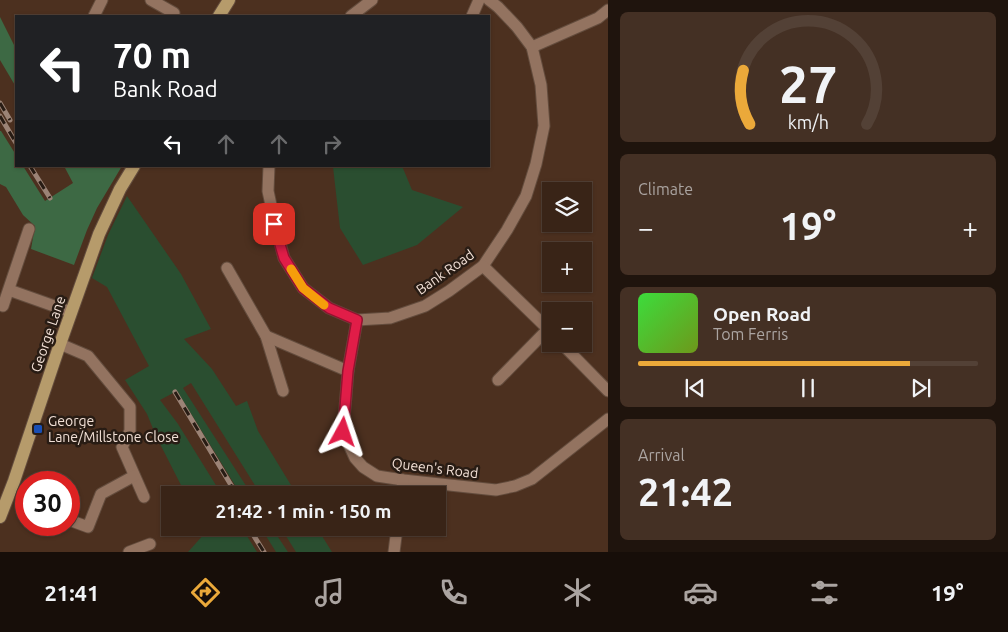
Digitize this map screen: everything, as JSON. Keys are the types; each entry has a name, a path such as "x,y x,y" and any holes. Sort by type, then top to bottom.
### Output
{"main road":[{"path":"221,15 229,0"},
{"name":"George Lane","path":"0,516 14,481 98,234 120,189 133,167"}],"street":[{"path":"94,15 102,0"},
{"path":"151,0 174,14"},
{"path":"352,15 372,0"},
{"path":"472,15 479,0"},
{"path":"489,0 517,27 532,47 598,18 608,10"},
{"name":"Bank Road","path":"269,167 268,191 274,224 284,258 303,288 329,308 357,320 390,318 425,306 483,266 507,230 526,196 536,164 544,126 542,86 532,47"},
{"path":"3,306 29,228"},
{"path":"483,266 542,322"},
{"path":"227,268 266,336 283,391"},
{"path":"9,290 71,312"},
{"name":"Queen's Road","path":"357,320 348,371 343,432 355,458 363,467 378,476 496,490 515,486 532,479 608,419"},
{"path":"266,336 348,371"},
{"path":"498,380 542,338"},
{"path":"60,344 88,356 130,407 130,431 122,447 144,497"},
{"path":"570,352 608,391"},
{"path":"80,524 88,527 101,494 134,476"},
{"path":"402,486 403,480"},
{"path":"394,552 396,536"},
{"path":"129,552 150,544"}],"green space":[{"path":"0,17 15,47 15,85 0,60"},
{"path":"0,131 15,153 15,167 24,167 45,201 73,183 65,167 121,167 97,208 74,265 31,249 35,226 23,215 6,187 0,184"},
{"path":"333,167 402,167 412,190 463,207 417,245 363,265 340,228"},
{"path":"127,196 181,274 211,329 184,339 212,369 236,406 247,401 258,431 292,486 255,486 191,383 183,388 246,486 235,486 177,391 160,400 178,424 216,486 181,486 147,414 125,380 149,366 107,287 92,278 108,235"},
{"path":"202,536 247,536 257,552 188,552"},
{"path":"266,536 277,536 288,552 276,552"},
{"path":"286,536 322,536 332,552 296,552"}],"railway":[{"path":"0,103 10,120"},
{"path":"0,116 15,141"},
{"path":"31,167 50,198"},
{"path":"175,392 232,486"},
{"path":"254,536 264,552"}],"slow traffic":[{"path":"291,269 303,288 324,305"}],"place":[{"name":"George Lane/Millstone Close","path":"38,429"}],"route":[{"path":"274,224 284,258 303,288 329,308 357,320 348,371 343,432"}]}
